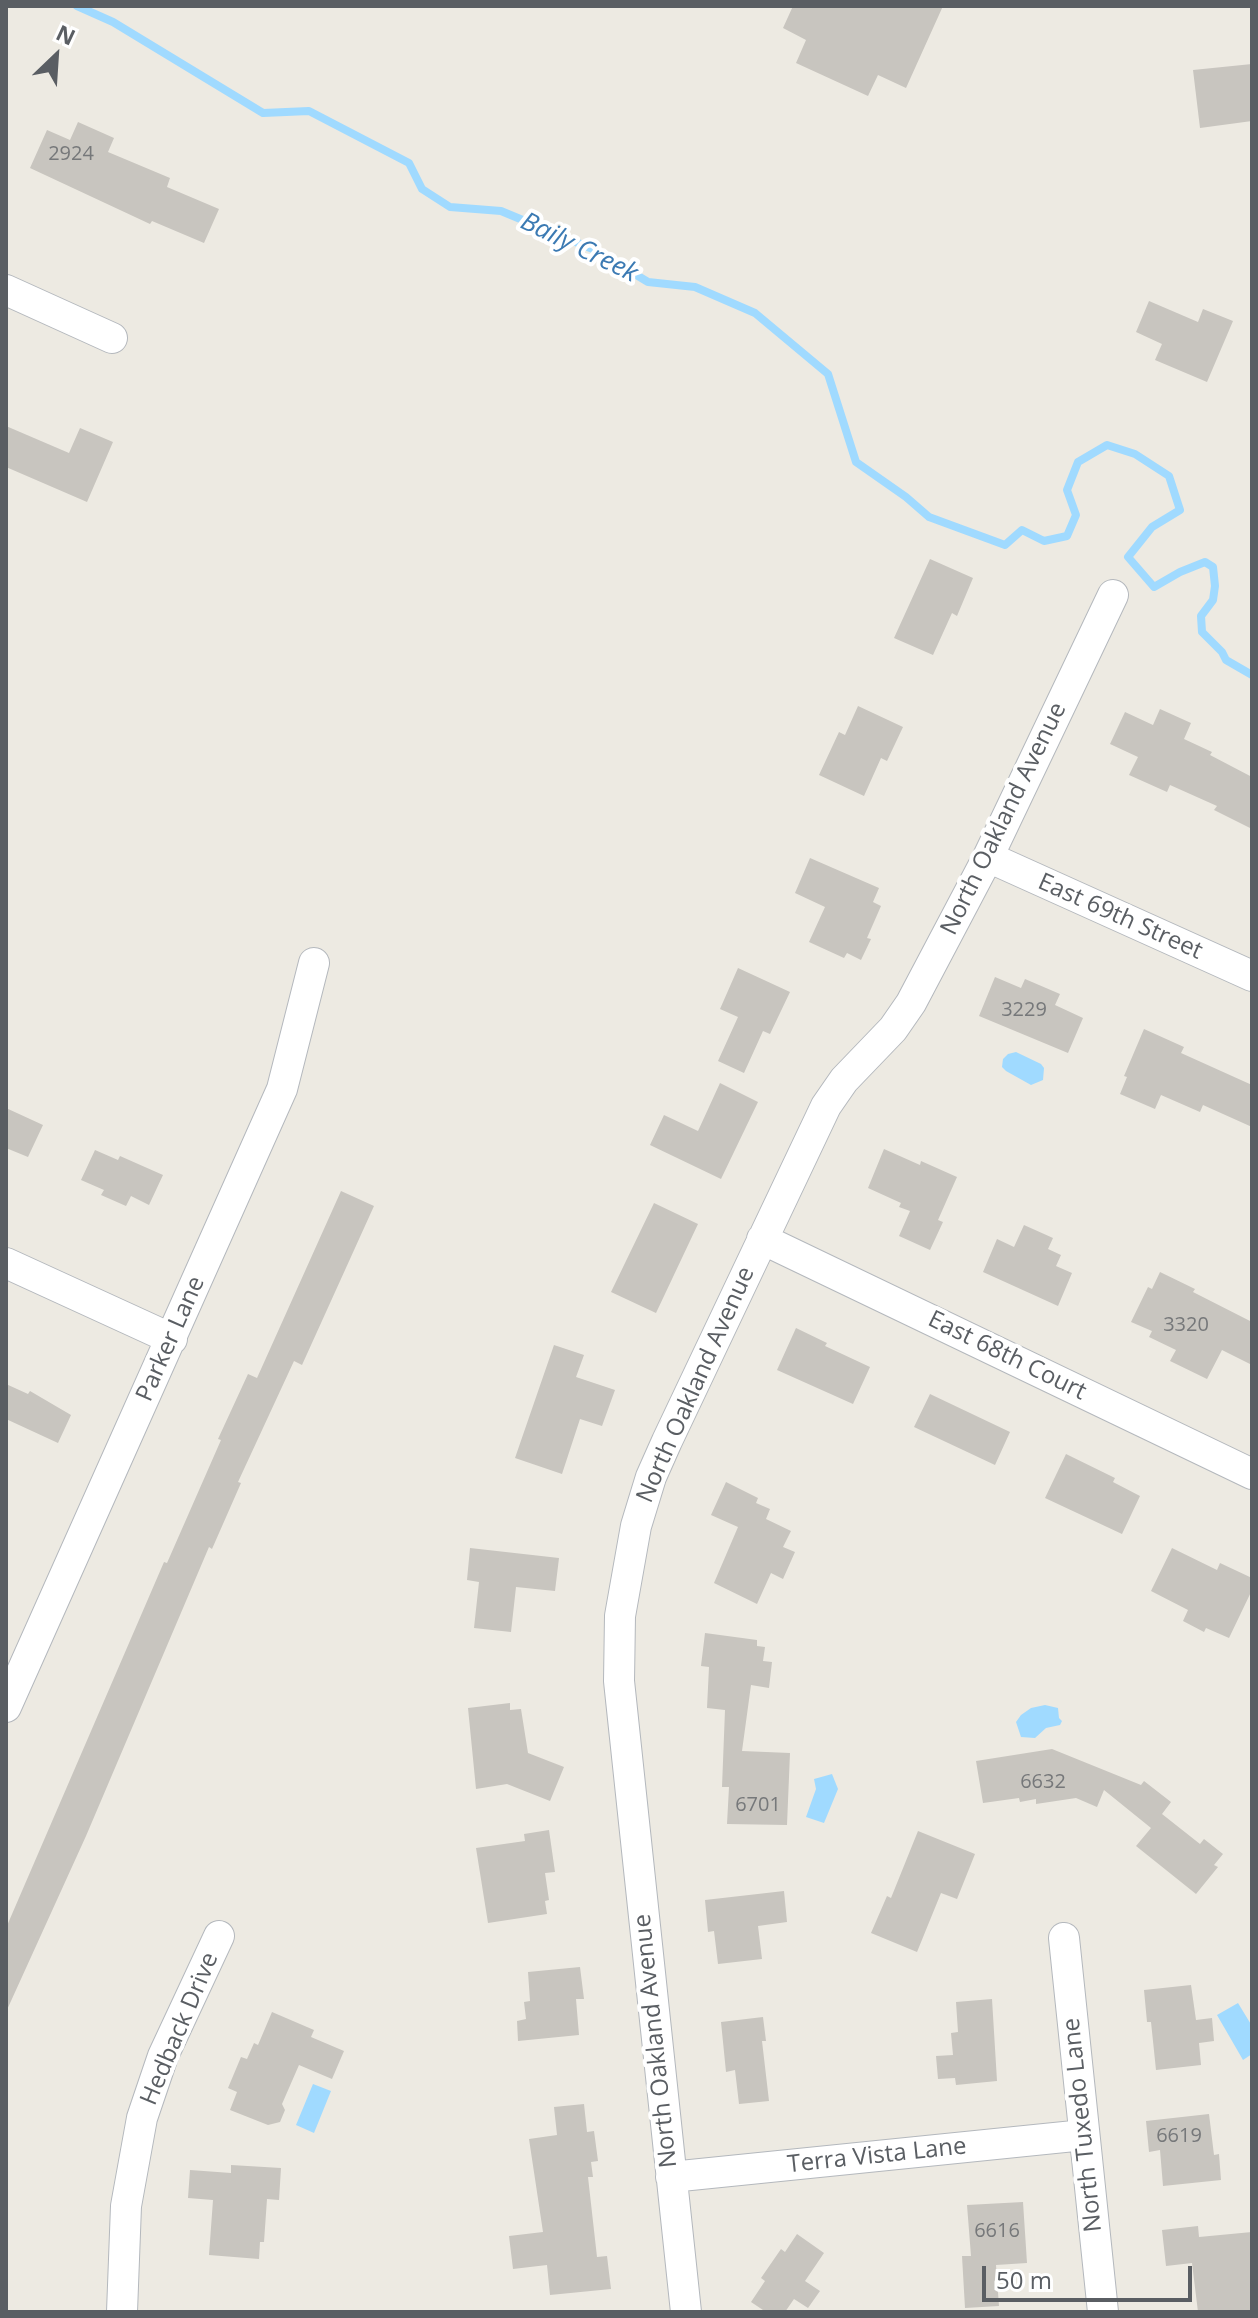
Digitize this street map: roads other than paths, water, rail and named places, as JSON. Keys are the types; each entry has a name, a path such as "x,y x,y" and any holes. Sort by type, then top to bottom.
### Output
{"street":[{"path":"6,290 112,338"},
{"name":"North Oakland Avenue","path":"686,2312 621,1708 618,1655 620,1616 632,1539 651,1477 826,1106 844,1080 902,1017 988,857 1113,595"},
{"name":"East 69th Street","path":"988,857 1252,976"},
{"name":"Parker Lane","path":"6,1707 282,1089 314,963"},
{"name":"East 68th Court","path":"762,1239 1252,1474"},
{"path":"6,1263 172,1339"},
{"name":"Hedback Drive","path":"122,2312 126,2206 142,2118 163,2056 219,1936"},
{"name":"North Tuxedo Lane","path":"1064,1938 1103,2312"},
{"name":"Terra Vista Lane","path":"671,2177 1084,2135"}],"water":[{"path":"1016,1052 1041,1064 1044,1068 1043,1080 1031,1085 1002,1067 1003,1059"},
{"path":"1045,1705 1058,1708 1062,1721 1060,1725 1046,1728 1035,1738 1021,1737 1016,1722 1021,1715 1031,1708"},
{"path":"832,1774 838,1789 824,1823 806,1817 816,1789 814,1779"},
{"path":"1238,2003 1252,2026 1252,2054 1243,2060 1217,2015"},
{"path":"313,2084 331,2091 314,2133 296,2125"}],"waterway":[{"name":"Baily Creek","path":"77,6 113,22 263,113 309,111 409,163 422,189 450,207 501,211 595,250 648,282 695,287 755,313 828,374 856,462 929,517 1005,545 1022,530 1044,541 1067,536 1076,515 1067,490 1078,462 1107,445 1135,454 1169,476 1180,510 1152,527 1128,557 1154,587 1205,562 1213,567 1213,600 1201,616 1202,632 1226,660 1252,675"}]}
